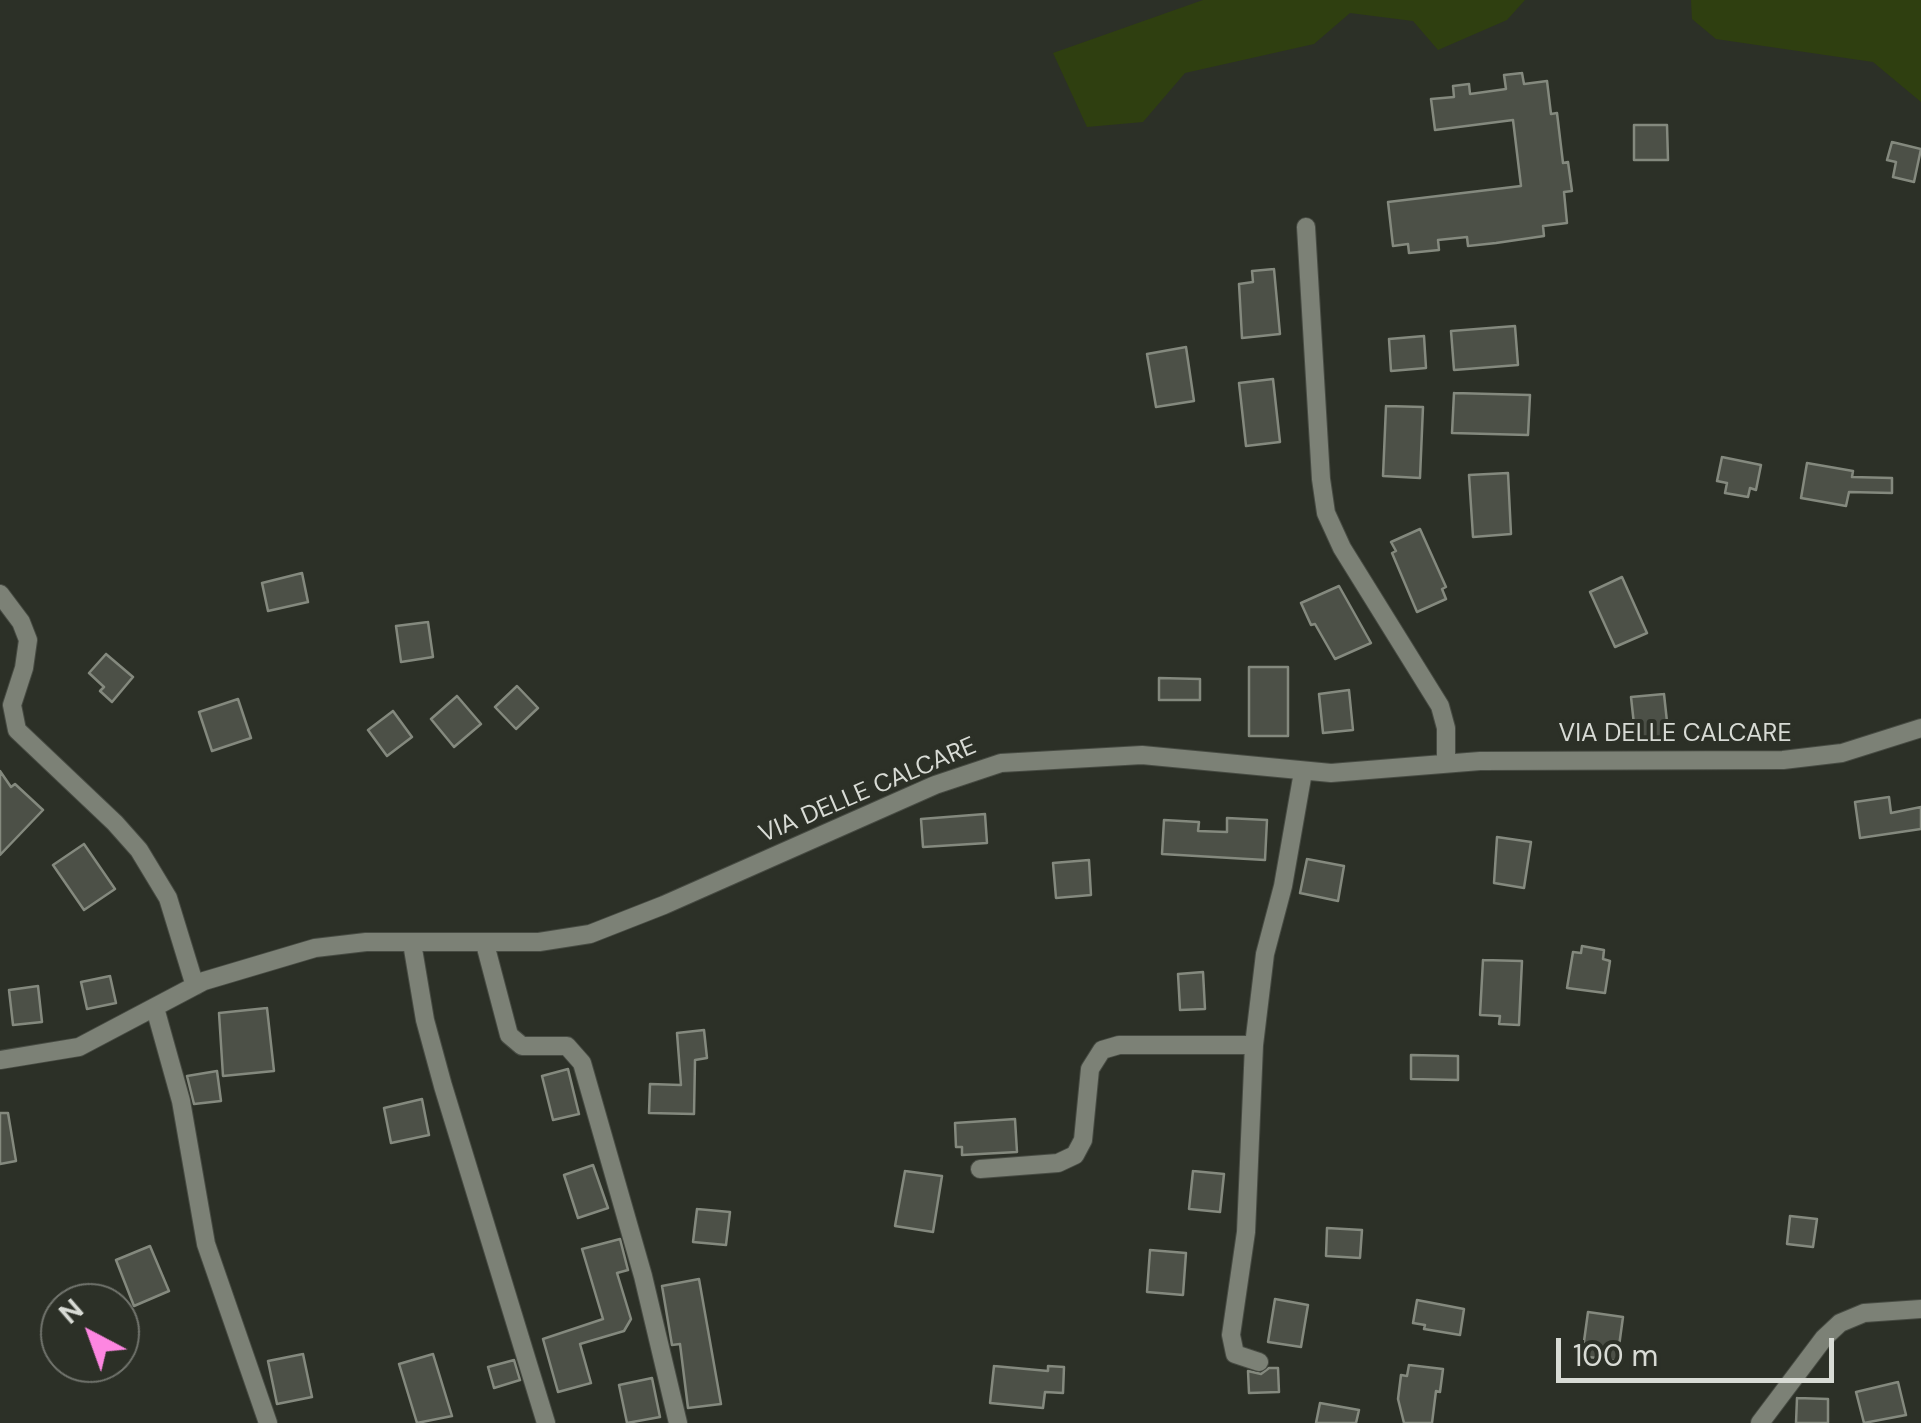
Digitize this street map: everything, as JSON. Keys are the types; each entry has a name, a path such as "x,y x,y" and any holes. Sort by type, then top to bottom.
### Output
{"street":[{"path":"1306,227 1326,513 1342,548 1440,706 1446,728 1446,763"},
{"path":"0,594 21,622 28,640 12,705 15,726 25,741 116,822 139,850 168,898 195,986"},
{"name":"VIA DELLE CALCARE","path":"0,1060 79,1046 195,986 255,963 315,948 366,942 551,941 598,931 935,785 992,765 1096,756 1155,756 1303,772 1357,772 1446,763 1782,760 1842,752 1921,728"},
{"path":"1260,1362 1240,1358 1230,1340 1246,1232 1254,1045 1265,954 1303,772"},
{"path":"412,943 438,1070 546,1423"},
{"path":"485,944 509,1035 517,1044 528,1047 567,1046 582,1063 643,1276 678,1423"},
{"path":"155,1008 181,1101 206,1244 268,1423"},
{"path":"980,1169 1062,1162 1075,1155 1083,1140 1090,1069 1102,1050 1120,1045 1254,1045"},
{"path":"1760,1423 1824,1338 1840,1323 1864,1313 1921,1309"}],"green space":[{"path":"1203,0 1525,0 1507,20 1438,50 1413,21 1350,13 1314,44 1185,73 1143,122 1087,127 1053,53"},
{"path":"1691,0 1921,0 1921,102 1873,62 1716,39 1692,19"}],"building":[{"path":"1522,73 1524,84 1547,81 1551,114 1557,113 1563,163 1568,162 1572,191 1564,192 1567,223 1543,226 1544,236 1496,243 1468,246 1467,237 1438,240 1439,250 1409,253 1408,244 1393,246 1388,202 1521,186 1513,120 1435,130 1431,99 1454,97 1453,86 1469,84 1470,94 1506,89 1504,75"},
{"path":"1634,125 1667,125 1668,160 1634,160"},
{"path":"1892,142 1921,149 1914,182 1893,177 1896,162 1887,160"},
{"path":"1274,269 1280,334 1242,338 1239,284 1253,282 1252,271"},
{"path":"1515,326 1518,365 1454,370 1451,331"},
{"path":"1424,336 1426,368 1391,371 1389,339"},
{"path":"1186,347 1194,401 1156,407 1147,354"},
{"path":"1273,379 1280,442 1246,446 1239,383"},
{"path":"1454,393 1530,395 1528,435 1452,433"},
{"path":"1386,406 1423,407 1420,478 1383,476"},
{"path":"1722,457 1761,465 1756,490 1750,488 1748,497 1725,493 1727,483 1717,481"},
{"path":"1807,463 1853,471 1852,477 1892,478 1892,493 1849,492 1846,506 1801,498"},
{"path":"1508,473 1511,534 1473,537 1469,475"},
{"path":"1420,529 1446,587 1442,589 1446,599 1417,612 1391,542"},
{"path":"302,573 308,602 268,611 262,583"},
{"path":"1622,577 1647,633 1615,647 1590,592"},
{"path":"1339,586 1371,643 1335,659 1301,603"},
{"path":"428,622 433,657 401,662 396,626"},
{"path":"106,654 133,677 112,702 100,691 104,687 89,673"},
{"path":"1249,667 1288,667 1288,736 1249,736"},
{"path":"1159,678 1200,679 1200,700 1159,700"},
{"path":"517,686 538,708 516,729 495,707"},
{"path":"1349,690 1353,730 1323,733 1319,694"},
{"path":"1664,694 1669,740 1636,743 1631,697"},
{"path":"457,696 481,724 454,747 431,719"},
{"path":"238,699 251,738 212,751 199,712"},
{"path":"393,711 412,737 387,756 368,730"},
{"path":"0,771 11,787 15,784 43,810 0,855"},
{"path":"1889,797 1891,813 1921,807 1921,829 1860,838 1855,802"},
{"path":"985,814 987,843 923,847 921,819"},
{"path":"1227,818 1267,820 1265,860 1162,854 1164,820 1199,822 1198,831 1227,832"},
{"path":"1497,837 1531,842 1524,888 1494,883"},
{"path":"84,844 115,889 84,910 53,865"},
{"path":"1307,859 1344,866 1338,901 1300,893"},
{"path":"1089,860 1091,895 1056,898 1053,863"},
{"path":"1582,946 1604,950 1603,959 1610,961 1605,993 1567,988 1573,952 1581,953"},
{"path":"1483,960 1522,961 1519,1025 1499,1024 1500,1016 1480,1015"},
{"path":"1203,972 1205,1009 1180,1010 1178,974"},
{"path":"110,976 116,1003 87,1009 81,982"},
{"path":"38,986 42,1022 13,1025 9,990"},
{"path":"267,1008 274,1071 223,1076 219,1013"},
{"path":"704,1030 707,1058 695,1060 694,1114 649,1113 650,1084 681,1085 677,1033"},
{"path":"1411,1055 1458,1056 1458,1080 1411,1079"},
{"path":"568,1069 579,1114 553,1120 542,1076"},
{"path":"217,1071 221,1101 194,1104 187,1076"},
{"path":"422,1099 429,1135 391,1143 384,1108"},
{"path":"0,1113 8,1113 16,1161 0,1164"},
{"path":"1015,1119 1017,1152 962,1155 962,1147 956,1147 955,1123"},
{"path":"593,1165 608,1208 578,1218 564,1175"},
{"path":"905,1171 942,1176 933,1232 895,1226"},
{"path":"1193,1171 1224,1174 1220,1212 1189,1209"},
{"path":"697,1209 730,1212 726,1245 693,1242"},
{"path":"1790,1216 1817,1219 1813,1247 1787,1244"},
{"path":"1327,1228 1362,1230 1360,1258 1326,1256"},
{"path":"620,1239 628,1270 617,1273 631,1319 624,1331 580,1344 591,1383 558,1392 543,1339 603,1319 582,1249"},
{"path":"150,1246 169,1291 140,1303 140,1283 125,1283 116,1260"},
{"path":"1150,1250 1186,1253 1183,1295 1147,1292"},
{"path":"699,1279 721,1404 688,1408 680,1344 672,1345 662,1286"},
{"path":"1275,1299 1308,1305 1301,1347 1268,1342"},
{"path":"1417,1300 1464,1309 1460,1335 1424,1329 1425,1325 1413,1323"},
{"path":"1588,1312 1623,1317 1617,1361 1582,1356"},
{"path":"303,1354 312,1397 277,1404 268,1361"},
{"path":"433,1354 452,1416 417,1423 399,1364"},
{"path":"514,1360 520,1380 494,1388 488,1367"},
{"path":"1409,1365 1443,1369 1432,1423 1404,1423 1398,1399 1401,1375 1407,1376"},
{"path":"994,1366 1048,1371 1048,1366 1064,1367 1063,1393 1045,1392 1043,1408 990,1403"},
{"path":"1278,1368 1279,1392 1249,1393 1248,1371 1261,1374"},
{"path":"652,1378 660,1417 627,1423 619,1385"},
{"path":"1898,1382 1906,1415 1864,1423 1856,1392"},
{"path":"1797,1398 1828,1399 1828,1423 1796,1423"},
{"path":"1320,1403 1359,1410 1356,1423 1316,1423"}]}
